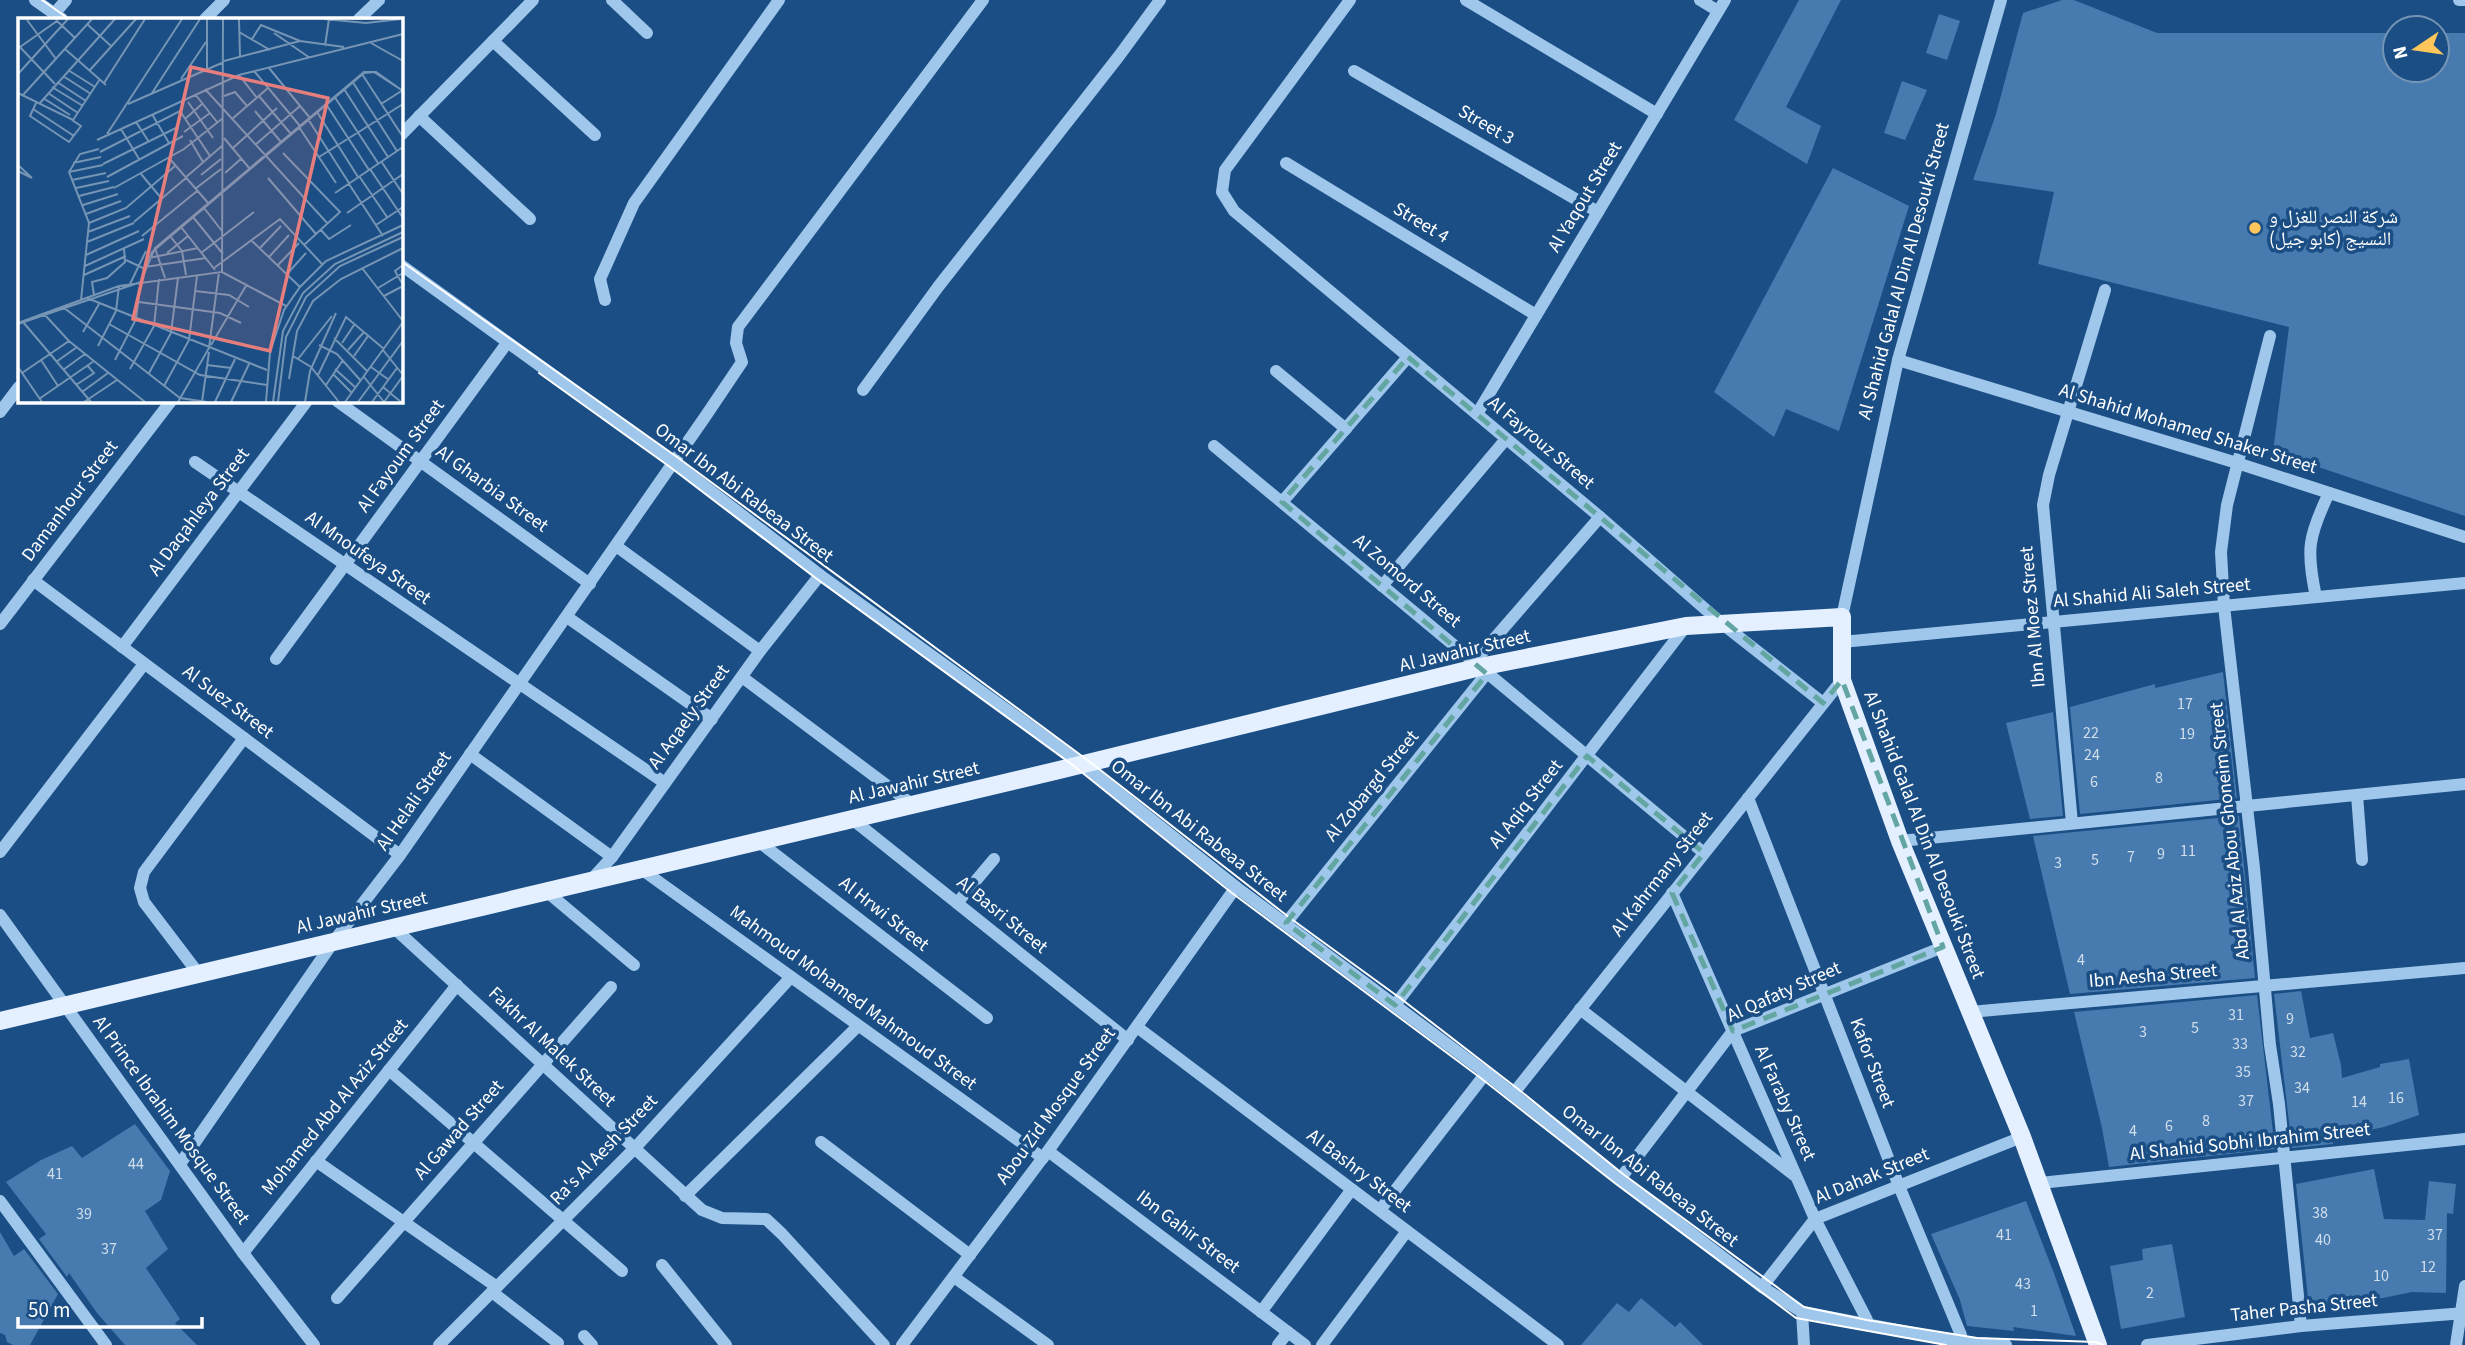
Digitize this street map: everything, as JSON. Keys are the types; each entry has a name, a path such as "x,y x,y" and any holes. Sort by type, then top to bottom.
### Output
{"main road":[{"name":"Al Jawahir Street","path":"0,1021 1480,668 1686,626 1842,617"},
{"name":"Al Shahid Galal Al Din Al Desouki Street","path":"1842,617 1842,680 1900,841 2022,1136 2098,1345"}],"street":[{"path":"35,0 58,16 66,0"},
{"path":"206,18 224,0"},
{"path":"360,18 379,0"},
{"path":"402,134 533,0"},
{"path":"612,0 647,33"},
{"path":"605,300 600,279 634,203 779,0"},
{"name":"Al Helali Street","path":"180,1164 334,941 400,855 567,617 742,362 736,343 738,327 983,0"},
{"path":"863,390 938,286 1160,0"},
{"name":"Al Fayrouz Street","path":"1350,0 1225,170 1222,192 1234,211 1600,517 1720,622 1823,703"},
{"path":"1466,0 1657,114"},
{"path":"1700,0 1722,5"},
{"name":"Al Shahid Galal Al Din Al Desouki Street","path":"1842,617 1899,360 2001,0"},
{"path":"2459,0 2465,1"},
{"name":"Al Yaqout Street","path":"1477,414 1722,5"},
{"path":"493,41 595,135"},
{"name":"Street 3","path":"1354,71 1598,212"},
{"path":"419,116 530,219"},
{"name":"Street 4","path":"1286,163 1536,315"},
{"name":"Omar Ibn Abi Rabeaa Street","path":"402,270 675,460 820,575 1082,764 1236,887 1486,1073 1762,1287 1802,1312 1960,1342 2006,1345"},
{"name":"Ibn Al Moez Street","path":"2072,823 2043,505 2049,475 2105,290"},
{"name":"Abd Al Aziz Abou Ghoneim Street","path":"2270,336 2227,505 2221,552 2224,606 2301,1326"},
{"name":"Al Fayoum Street","path":"276,659 507,343"},
{"path":"1282,502 1408,357"},
{"name":"Al Shahid Mohamed Shaker Street","path":"1899,360 2238,463 2465,537"},
{"path":"1276,371 1346,429"},
{"path":"0,412 18,388"},
{"name":"Damanhour Street","path":"0,624 170,402"},
{"name":"Al Daqahleya Street","path":"122,647 306,402"},
{"name":"Al Gharbia Street","path":"338,402 590,584"},
{"path":"1382,586 1506,439"},
{"name":"Al Zomord Street","path":"1214,446 1704,853"},
{"name":"Al Mnoufeya Street","path":"195,462 665,783"},
{"path":"2316,597 2309,562 2313,525 2329,493"},
{"name":"Al Zobargd Street","path":"1286,923 1480,668 1600,517"},
{"path":"617,545 760,651"},
{"name":"Al Aqaely Street","path":"589,881 612,857 760,651 820,575"},
{"name":"Al Suez Street","path":"33,580 400,855"},
{"name":"Al Shahid Ali Saleh Street","path":"1842,642 2465,583"},
{"path":"567,617 712,719"},
{"name":"Al Aqiq Street","path":"1395,1005 1686,626"},
{"path":"0,852 144,664"},
{"path":"742,677 913,805"},
{"name":"Al Kahrmany Street","path":"1513,1094 1842,680"},
{"path":"198,973 144,902 141,881 144,872 244,738"},
{"path":"470,754 612,857"},
{"path":"1900,841 2465,785"},
{"path":"2357,795 2362,860"},
{"name":"Kafor Street","path":"1748,798 1899,1186 1961,1335 1960,1342"},
{"name":"Al Basri Street","path":"852,819 1128,1040"},
{"name":"Al Hrwi Street","path":"758,841 987,1018"},
{"path":"957,903 995,859"},
{"name":"Mahmoud Mohamed Mahmoud Street","path":"640,869 858,1026 1045,1154"},
{"name":"Abou Zid Mosque Street","path":"902,1345 1045,1154 1236,887"},
{"path":"546,891 634,965"},
{"name":"Al Faraby Street","path":"1672,893 1815,1219 1867,1320 1866,1325"},
{"name":"Al Prince Ibrahim Mosque Street","path":"0,915 243,1253 314,1345"},
{"name":"Fakhr Al Malek Street","path":"393,927 702,1210 722,1218 766,1219 884,1345"},
{"name":"Al Qafaty Street","path":"1620,1179 1733,1031 1943,947"},
{"name":"Ibn Aesha Street","path":"1970,1012 2465,968"},
{"name":"Ra's Al Aesh Street","path":"439,1345 634,1149 791,978"},
{"name":"Mohamed Abd Al Aziz Street","path":"243,1253 457,985"},
{"name":"Al Gawad Street","path":"337,1298 611,988"},
{"path":"1580,1009 1797,1177"},
{"path":"685,1196 858,1026"},
{"name":"Al Bashry Street","path":"1137,1027 1558,1345"},
{"path":"388,1070 622,1271"},
{"path":"1380,1210 1486,1073"},
{"name":"Al Dahak Street","path":"1762,1287 1815,1219 2022,1136"},
{"name":"Al Shahid Sobhi Ibrahim Street","path":"2040,1184 2465,1139"},
{"path":"821,1142 970,1255"},
{"name":"Ibn Gahir Street","path":"1045,1154 1305,1345"},
{"path":"316,1161 405,1221 495,1289 558,1343"},
{"path":"1261,1312 1352,1189"},
{"path":"0,1201 106,1345"},
{"path":"1322,1345 1407,1231"},
{"path":"662,1265 726,1345"},
{"path":"954,1277 1048,1345"},
{"path":"2456,1345 2465,1286"},
{"path":"1802,1312 1804,1345"},
{"name":"Taher Pasha Street","path":"2147,1345 2301,1326 2463,1312"},
{"path":"1278,1345 1288,1332"}],"highlighted area":[{"path":"1408,357 1823,703 1842,680 1943,947 1733,1031 1672,893 1704,853 1587,756 1395,1005 1286,923 1487,674 1282,502"}],"building":[{"path":"1799,0 1841,0 1786,107 1821,126 1807,164 1734,120"},
{"name":"شركة النصر للغزل و النسيج (كابو جيل)","path":"2062,0 2074,0 2157,33 2381,33 2381,84 2451,84 2451,33 2465,33 2465,516 2273,452 2289,327 2038,264 2054,192 1973,180 1996,114 2023,13"},
{"path":"1939,14 1960,21 1947,60 1926,53"},
{"path":"1902,81 1927,90 1905,140 1884,133"},
{"path":"1833,168 1909,206 1839,431 1786,409 1774,437 1714,392"},
{"path":"2223,672 2237,798 2080,814 2070,707 2155,684 2155,688"},
{"path":"2053,712 2063,816 2030,819 2006,723"},
{"path":"2239,816 2255,978 2070,994 2033,836"},
{"path":"2301,991 2310,1038 2333,1033 2342,1078 2380,1067 2380,1064 2409,1059 2419,1115 2384,1127 2331,1138 2333,1144 2292,1148 2274,994"},
{"path":"2257,995 2275,1149 2109,1167 2074,1012"},
{"path":"135,1124 170,1171 161,1200 145,1211 168,1249 146,1268 180,1319 175,1323 197,1345 125,1345 97,1313 69,1273 67,1277 39,1239 46,1234 6,1182 41,1160 72,1146 82,1158"},
{"path":"2374,1169 2384,1219 2425,1220 2429,1181 2456,1184 2453,1214 2447,1213 2446,1293 2412,1292 2368,1301 2367,1296 2309,1308 2296,1184"},
{"path":"2026,1201 2076,1336 2013,1327 2014,1331 1967,1326 1960,1300 1931,1234"},
{"path":"0,1232 14,1256 24,1249 58,1294 30,1345 13,1345 0,1333"},
{"path":"2172,1244 2185,1317 2121,1329 2110,1266 2143,1260 2142,1249"},
{"path":"1641,1298 1675,1327 1680,1322 1703,1345 1581,1345 1617,1303 1629,1312"}],"tram line":[{"path":"42,0 68,18"},
{"path":"402,262 677,457 1090,762 1290,918 1518,1089 1623,1174 1804,1307 1977,1338 2096,1342 2103,1345"},
{"path":"539,373 1074,766 1232,893 1796,1318 1946,1345"}],"place":[{"name":"شركة النصر للغزل و النسيج (كابو جيل)","path":"2255,228"}]}
